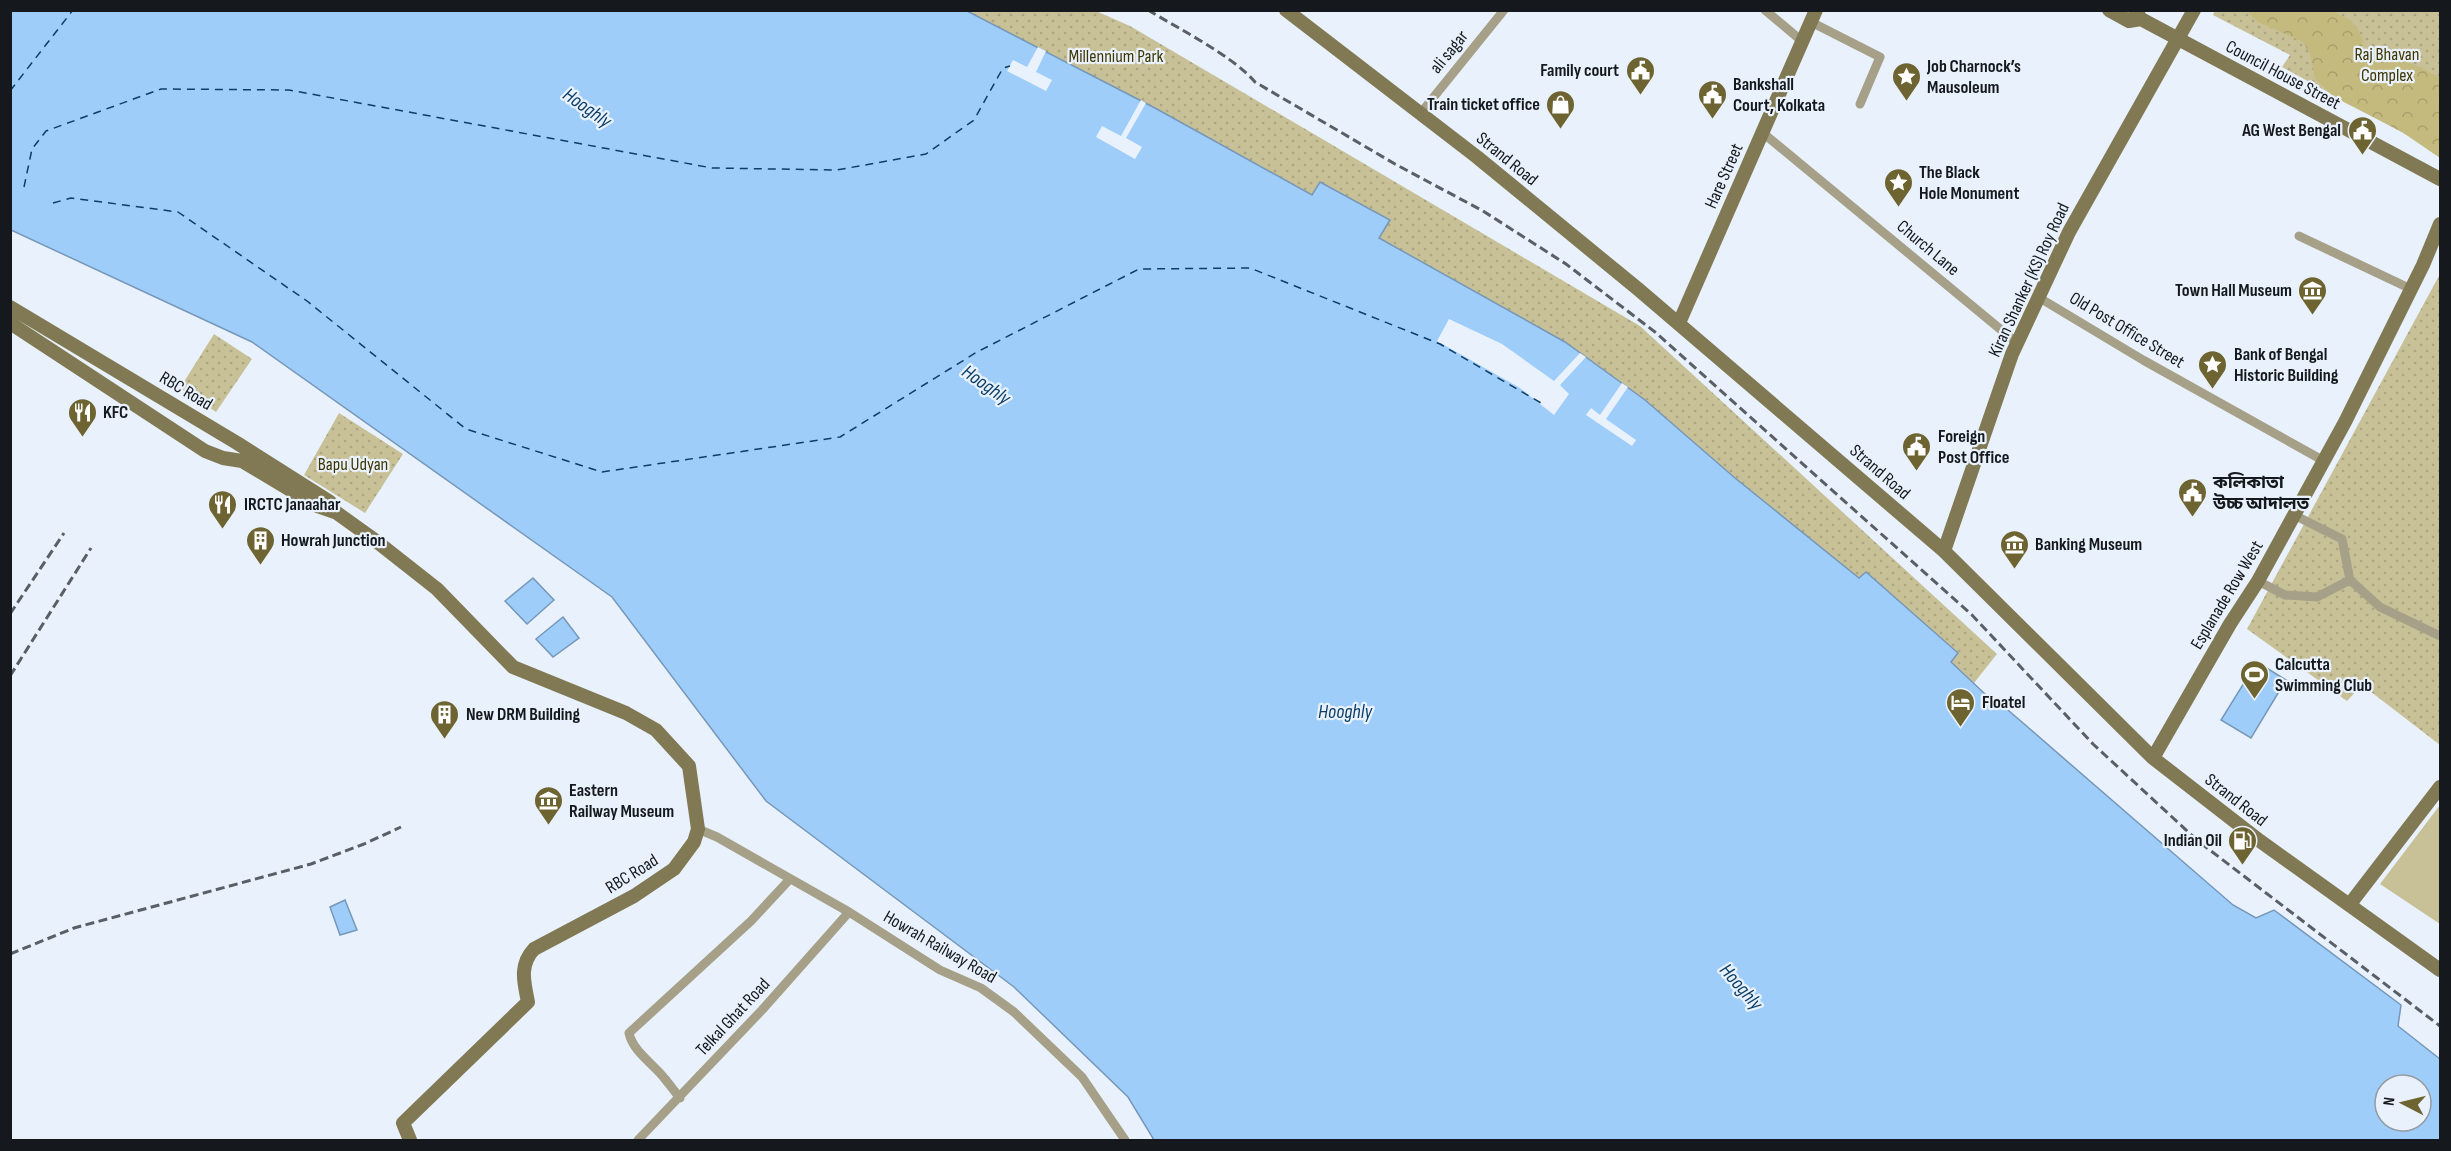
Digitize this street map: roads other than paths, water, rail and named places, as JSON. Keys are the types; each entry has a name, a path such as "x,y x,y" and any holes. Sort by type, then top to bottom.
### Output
{"main road":[{"name":"Strand Road","path":"1286,10 1477,157 1679,323 1944,551 2153,758 2260,841 2440,970"},
{"name":"Council House Street","path":"2109,10 2129,21 2138,15 2180,40 2440,179"},
{"path":"2180,40 2194,10"},
{"path":"2180,40 2203,10"},
{"name":"Hare Street","path":"1679,323 1813,16"},
{"name":"Kiran Shanker (KS) Roy Road","path":"1944,551 2017,343 2038,297 2069,232 2167,62 2168,53 2180,40"},
{"name":"Esplanade Row West","path":"2153,758 2230,624 2258,581 2324,461 2423,265 2440,224"},
{"path":"2423,265 2440,254"},
{"name":"RBC Road","path":"10,307 237,443 328,501 337,513"},
{"name":"RBC Road","path":"10,323 205,451 223,458 242,460 317,506 337,513 437,589 513,667 626,713 656,730 689,766 698,829 694,842 674,869 634,896 534,949 526,958 522,972 528,1002 403,1123 410,1140"},
{"path":"2350,904 2440,787"}],"street":[{"name":"ali sagar","path":"1420,114 1504,10"},
{"path":"1765,10 1803,42"},
{"path":"1813,16 1880,57 1860,104"},
{"name":"Church Lane","path":"1763,133 2017,343"},
{"path":"2299,236 2411,289"},
{"name":"Old Post Office Street","path":"2038,297 2143,360 2324,461"},
{"path":"2294,515 2342,539 2350,580 2380,607 2440,636"},
{"path":"2258,581 2285,595 2317,597 2350,580"},
{"name":"Howrah Railway Road","path":"698,829 717,837 849,912 940,970 981,988 1014,1012 1082,1077 1125,1140"},
{"path":"680,1098 630,1040 629,1033 751,921 790,879"},
{"name":"Telkal Ghat Road","path":"638,1140 680,1098 849,912"}],"water":[{"name":"Hooghly","path":"11,11 967,11 1155,108 1312,195 1320,182 1390,220 1379,238 1565,342 1645,400 1735,478 1859,578 1866,572 1958,653 1951,662 1985,694 2001,704 2233,905 2256,918 2274,910 2401,1005 2398,1026 2440,1059 2440,1140 1154,1140 1128,1097 1014,987 766,801 612,597 252,342 11,230"},
{"path":"533,578 554,600 527,624 505,601"},
{"path":"563,617 579,638 553,657 536,639"},
{"name":"Calcutta Swimming Club","path":"2257,662 2286,680 2251,738 2221,720"},
{"path":"345,900 357,930 340,935 330,907"}],"railway":[{"path":"1148,10 1220,53 1255,82 1395,164 1483,211 1566,264 1655,332 1972,615 2093,744 2198,841 2440,1026"},
{"path":"10,614 64,533"},
{"path":"10,676 91,548"},
{"path":"10,954 74,928 311,864 401,827"}],"place":[{"name":"Family court","path":"1640,96"},
{"name":"Job Charnock’s Mausoleum","path":"1906,102"},
{"name":"Bankshall Court, Kolkata","path":"1712,120"},
{"name":"Train ticket office","path":"1561,130"},
{"name":"AG West Bengal","path":"2362,156"},
{"name":"The Black Hole Monument","path":"1898,208"},
{"name":"Town Hall Museum","path":"2313,316"},
{"name":"Bank of Bengal Historic Building","path":"2213,390"},
{"name":"KFC","path":"82,438"},
{"name":"Foreign Post Office","path":"1917,472"},
{"name":"কলিকাতা উচ্চ আদালত","path":"2192,518"},
{"name":"IRCTC Janaahar","path":"223,530"},
{"name":"Howrah Junction","path":"260,566"},
{"name":"Banking Museum","path":"2014,570"},
{"name":"Calcutta Swimming Club","path":"2254,700"},
{"name":"Floatel","path":"1961,728"},
{"name":"New DRM Building","path":"445,740"},
{"name":"Eastern Railway Museum","path":"548,826"},
{"name":"Indian Oil","path":"2243,866"}],"park label":[{"name":"Millennium Park","path":"1116,56"},
{"name":"Raj Bhavan Complex","path":"2387,64"},
{"name":"Bapu Udyan","path":"353,464"}]}
